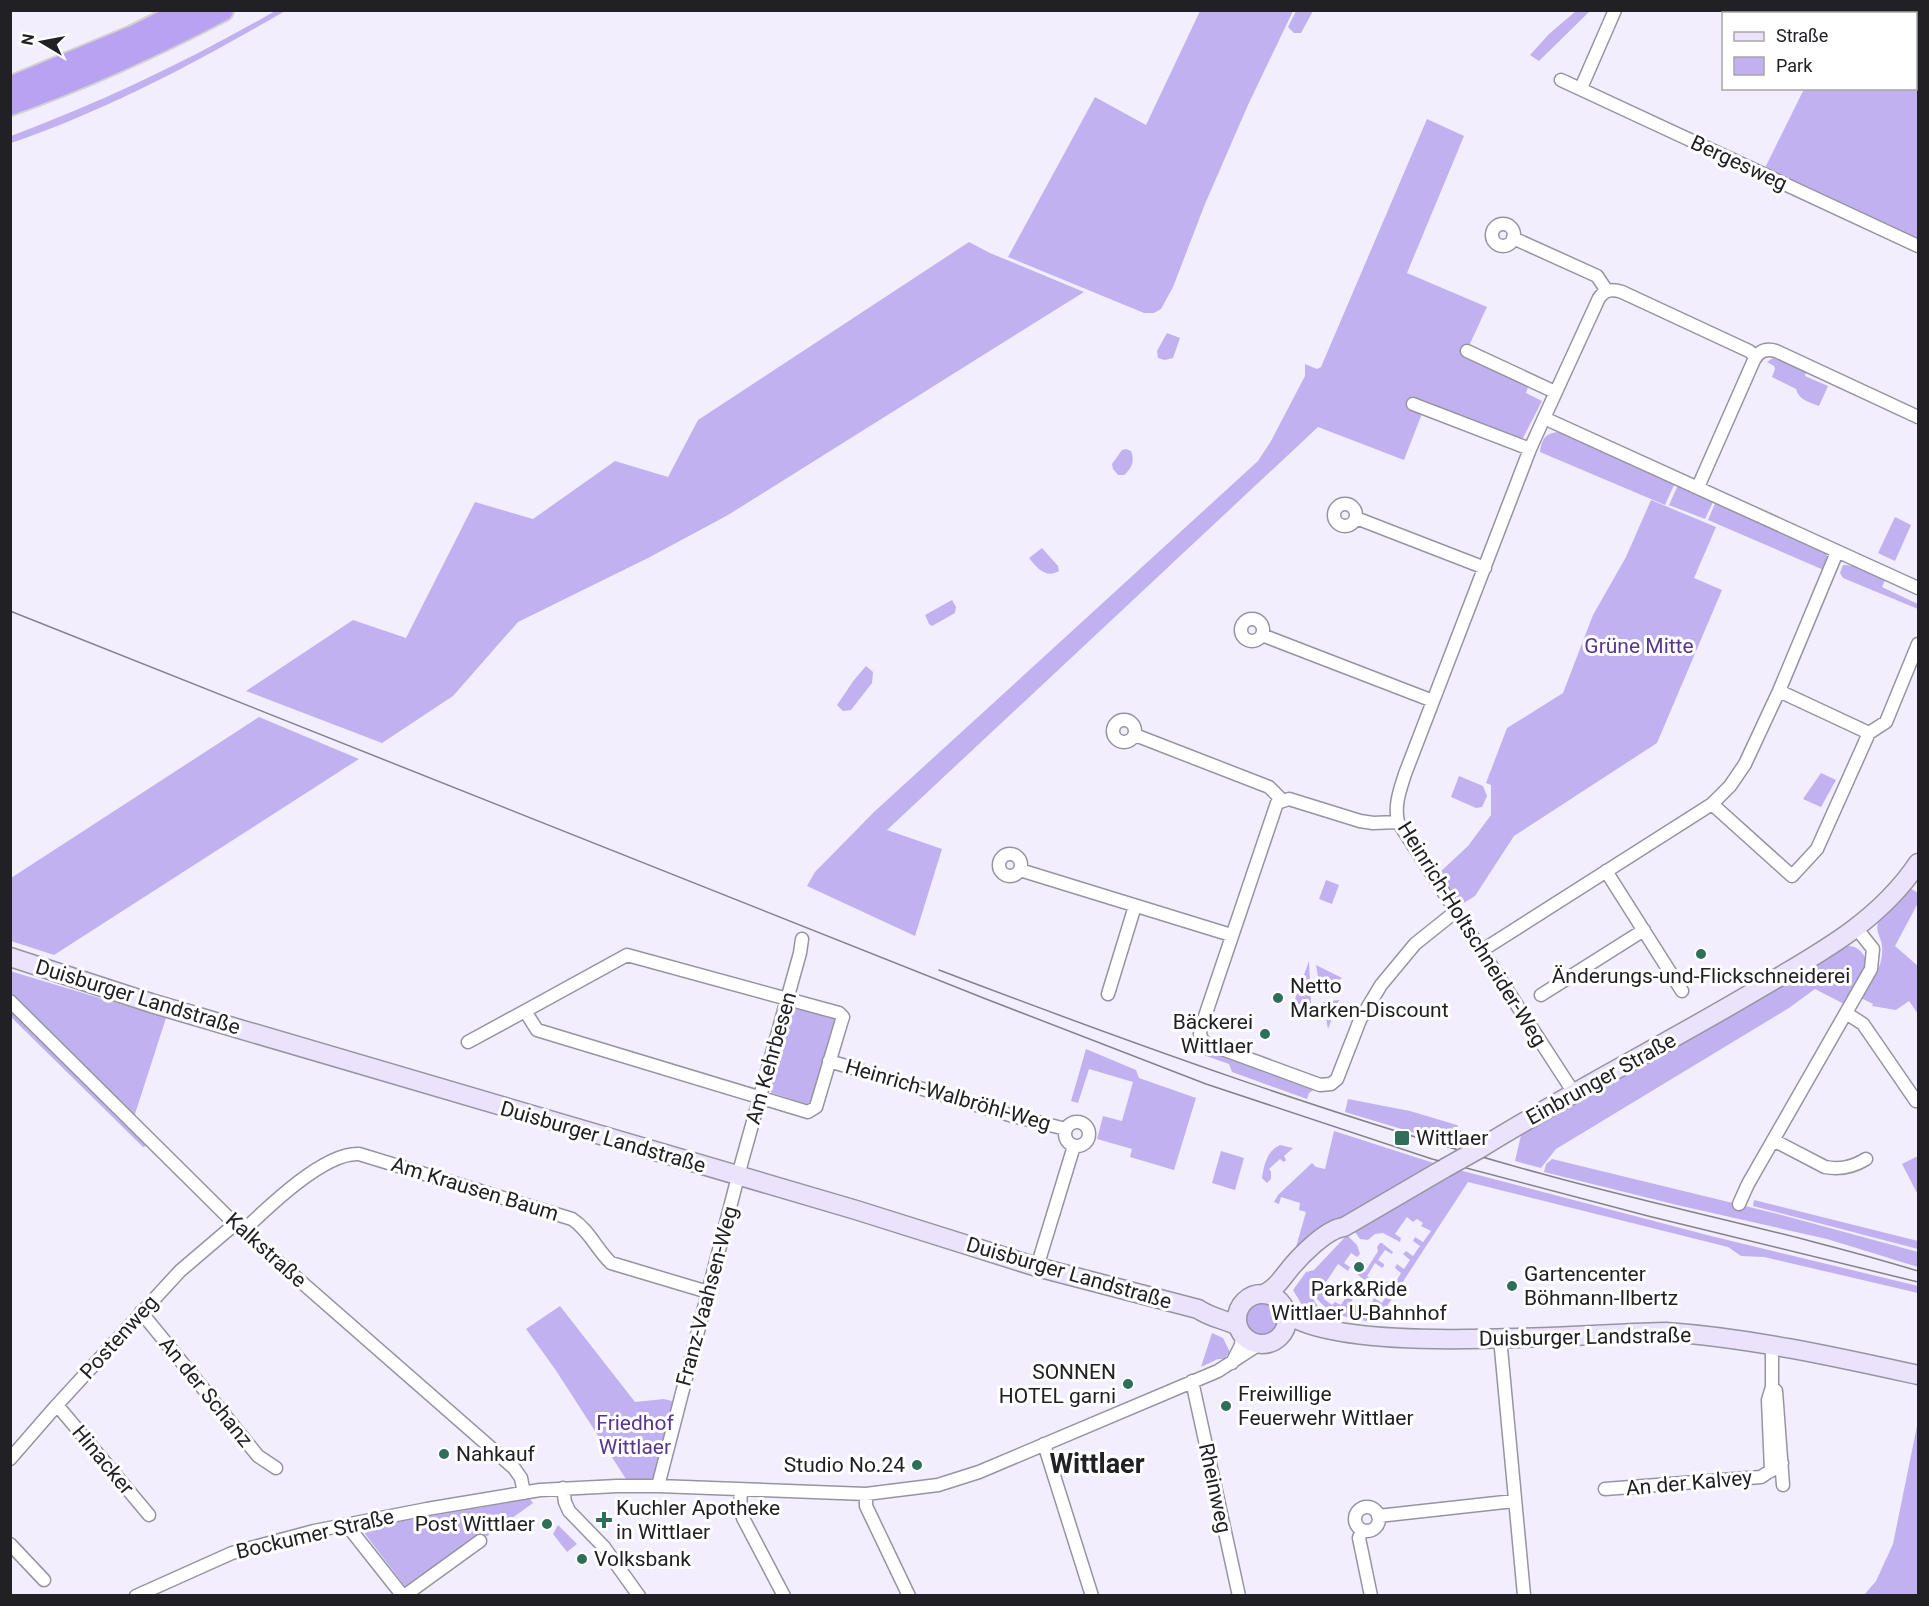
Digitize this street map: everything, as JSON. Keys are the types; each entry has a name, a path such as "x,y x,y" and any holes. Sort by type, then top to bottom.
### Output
{"highway":[{"path":"10,88 132,37 187,10"},
{"path":"10,104 98,70 222,10"}],"main road":[{"name":"Einbrunger Straße","path":"1264,1294 1272,1290 1304,1253 1332,1231 1344,1227 1830,947 1857,929 1875,913 1918,863"},
{"name":"Duisburger Landstraße","path":"10,957 151,1003 856,1210 1037,1267 1198,1309 1210,1318 1230,1322 1253,1342 1262,1343 1288,1333 1305,1334 1320,1329"},
{"name":"Einbrunger Straße","path":"1284,1310 1287,1293 1296,1276 1314,1256 1342,1233 1344,1227"},
{"name":"Duisburger Landstraße","path":"1198,1309 1211,1307 1229,1309 1240,1306 1249,1298 1264,1294 1273,1297 1293,1319 1320,1329 1408,1339 1666,1332 1706,1336 1867,1363 1918,1375"},
{"path":"1240,1306 1237,1317 1240,1330"},
{"path":"1280,1335 1285,1326 1284,1310"}],"street":[{"path":"1581,88 1616,10"},
{"name":"Bergesweg","path":"1561,80 1918,246"},
{"path":"1513,238 1597,276 1607,291 1622,292 1749,351 1756,357"},
{"name":"Heinrich-Holtschneider-Weg","path":"1574,1093 1398,822 1396,806 1433,701 1530,449 1599,298 1607,291"},
{"path":"1698,487 1756,357 1766,350 1776,351 1918,417"},
{"path":"1467,351 1556,392"},
{"path":"1413,404 1530,449"},
{"path":"1544,418 1918,588"},
{"path":"1356,518 1485,568"},
{"path":"1482,951 1712,804 1730,786 1745,764 1779,691 1838,552"},
{"path":"1262,635 1433,701"},
{"path":"1712,804 1792,876 1817,849 1869,732 1886,722 1918,644"},
{"path":"1779,691 1869,732"},
{"path":"1135,735 1269,787 1282,800"},
{"path":"1398,822 1373,823 1337,815 1295,800 1277,802 1201,1028 1200,1034 1203,1042 1324,1086 1331,1084 1337,1079 1360,1020 1381,985 1415,944 1455,912"},
{"path":"1020,870 1231,935"},
{"path":"1606,871 1682,992"},
{"path":"1108,994 1135,906"},
{"path":"1738,1204 1871,969 1873,950 1857,929"},
{"path":"1541,995 1644,930"},
{"name":"Am Kehrbesen","path":"738,1176 802,939"},
{"path":"468,1042 627,955 787,1000"},
{"name":"Kalkstraße","path":"10,1000 239,1228 514,1468 521,1478 524,1493"},
{"name":"Heinrich-Walbröhl-Weg","path":"760,1097 808,1112 812,1110 817,1102 843,1017 829,1009 787,1000"},
{"path":"525,1011 537,1030 546,1034 760,1097"},
{"path":"1846,1013 1863,1024 1916,1101"},
{"name":"Heinrich-Walbröhl-Weg","path":"829,1061 1013,1116 1066,1129 1076,1122 1084,1124 1089,1130 1086,1142 1080,1146 1074,1146 1067,1141 1066,1129"},
{"path":"1773,1140 1825,1167 1834,1169 1851,1167 1866,1159"},
{"name":"Heinrich-Walbröhl-Weg","path":"1037,1267 1074,1146"},
{"name":"Am Krausen Baum","path":"239,1228 290,1186 332,1161 351,1153 359,1154 572,1219 582,1225 602,1255 611,1263 708,1292"},
{"name":"Franz-Vaahsen-Weg","path":"658,1486 738,1176"},
{"name":"Postenweg","path":"10,1459 180,1271 239,1228"},
{"name":"An der Schanz","path":"141,1312 258,1456 276,1468"},
{"path":"1232,1363 1241,1345 1240,1330"},
{"path":"1500,1338 1524,1595"},
{"name":"Bockumer Straße","path":"136,1596 232,1553 314,1531 524,1493 563,1488 658,1486 866,1494 938,1485 979,1472 1218,1371 1262,1343"},
{"name":"An der Kalvey","path":"1772,1347 1772,1387 1776,1391 1776,1467 1783,1485"},
{"name":"Rheinweg","path":"1192,1381 1239,1596"},
{"name":"Hinacker","path":"57,1405 149,1515"},
{"path":"1044,1444 1092,1596"},
{"name":"An der Kalvey","path":"1605,1489 1761,1477 1776,1467"},
{"path":"563,1488 569,1511 604,1548 639,1596"},
{"path":"741,1490 740,1507 743,1518 784,1596"},
{"path":"866,1494 866,1506 909,1596"},
{"path":"1378,1516 1514,1501"},
{"path":"1370,1507 1378,1516 1378,1524 1373,1530 1362,1530 1354,1521 1354,1517 1359,1510 1370,1507"},
{"path":"349,1524 404,1596 480,1541"},
{"path":"1362,1530 1359,1538 1371,1596"},
{"path":"10,1544 44,1580"}],"green space":[{"path":"275,11 285,11 151,84 82,116 11,143 11,136 145,79"},
{"path":"1200,11 1293,11 1248,105 1205,204 1173,287 1161,309 1154,313 1144,313 1008,257 1095,97 1146,125"},
{"path":"1296,11 1313,11 1301,33 1294,33 1288,27"},
{"path":"1576,11 1590,11 1539,61 1530,55 1549,34"},
{"path":"1918,64 1918,242 1765,168 1804,90 1917,90"},
{"path":"1427,119 1464,136 1407,273 1487,307 1467,350 1530,382 1526,393 1542,401 1523,438 1504,436 1423,411 1404,460 1318,427 887,830 942,849 915,936 807,886 815,872 874,812 1258,461 1305,376 1305,364 1317,369 1321,367"},
{"path":"969,242 1084,292 728,515 648,558 518,622 453,696 382,743 246,691 353,620 406,638 475,502 533,519 615,461 668,477 698,420"},
{"path":"1167,333 1180,338 1173,358 1165,360 1158,358 1157,351"},
{"path":"1773,358 1806,372 1805,376 1828,386 1819,406 1799,396 1796,389 1772,377 1774,366 1767,362"},
{"path":"1557,432 1569,434 1675,483 1665,505 1540,452 1544,438"},
{"path":"1122,450 1131,451 1132,464 1124,475 1118,475 1112,464"},
{"path":"1679,483 1714,500 1705,519 1669,505"},
{"name":"Grüne Mitte","path":"1651,500 1716,527 1694,578 1722,590 1657,743 1514,836 1475,896 1462,904 1438,874 1468,846 1491,815 1491,785 1486,783 1507,728 1563,693 1593,615 1626,557"},
{"path":"1716,501 1825,551 1829,560 1826,571 1708,520"},
{"path":"1895,517 1911,525 1895,561 1878,553"},
{"path":"1042,548 1058,566 1059,571 1046,573 1029,558"},
{"path":"1843,565 1859,566 1886,578 1882,587 1918,604 1918,609 1843,578 1840,573"},
{"path":"952,600 956,607 955,613 932,626 929,624 925,615"},
{"path":"866,666 873,672 872,683 851,710 843,711 837,705"},
{"path":"259,717 359,759 54,955 11,941 11,878"},
{"path":"1821,773 1836,780 1821,807 1803,799"},
{"path":"1459,776 1483,786 1487,796 1482,807 1476,808 1451,797"},
{"path":"1326,880 1339,885 1332,904 1319,899"},
{"path":"1910,888 1918,893 1918,903 1895,946 1918,966 1918,1014 1909,1001 1896,1010 1872,1006 1873,1004 1861,998 1881,960 1882,946 1878,923"},
{"path":"1848,946 1860,950 1865,957 1865,968 1844,1004 1815,989 1789,1008 1556,1149 1541,1168 1515,1161 1522,1131"},
{"path":"1309,961 1311,1003 1293,1005"},
{"path":"1316,965 1342,978 1321,994"},
{"path":"10,971 166,1018 134,1117 11,992"},
{"path":"1339,1000 1328,1029 1323,1002"},
{"path":"791,1005 836,1018 815,1098 807,1104 772,1093 768,1088"},
{"path":"10,1009 138,1134 146,1146 143,1147 11,1017"},
{"path":"1188,1044 1313,1090 1307,1099 1232,1072 1229,1064 1186,1049"},
{"path":"1086,1049 1136,1070 1139,1078 1196,1098 1174,1170 1130,1157 1132,1149 1097,1139 1103,1116 1122,1121 1133,1082 1089,1069 1078,1103 1071,1101"},
{"path":"1348,1099 1410,1111 1457,1125 1467,1141 1458,1146 1345,1112"},
{"path":"1334,1131 1440,1165 1294,1254 1306,1212 1299,1210 1300,1203 1281,1197 1279,1204 1274,1202 1278,1195 1312,1163 1316,1167 1325,1169"},
{"path":"1280,1145 1293,1148 1284,1156 1286,1160 1284,1162 1280,1159 1269,1169 1271,1179 1267,1183 1262,1178 1265,1163 1272,1151"},
{"path":"1221,1151 1244,1158 1235,1190 1212,1183"},
{"path":"1918,1156 1918,1195 1902,1164"},
{"path":"1552,1159 1778,1214 1918,1252 1918,1267 1827,1239 1544,1172 1546,1164"},
{"path":"1459,1170 1711,1236 1918,1286 1918,1293 1764,1257 1741,1256 1728,1247 1468,1182 1376,1323 1349,1318 1334,1312 1320,1303 1314,1295 1312,1297 1319,1308 1302,1305 1293,1290 1306,1272 1314,1270 1347,1235 1357,1245 1360,1254 1357,1257 1351,1253 1344,1263 1350,1267 1348,1271 1338,1264 1320,1291 1325,1295 1324,1299 1332,1305 1335,1302 1341,1305 1351,1289 1345,1284 1347,1280 1366,1292 1364,1296 1357,1292 1351,1302 1372,1317 1379,1307 1372,1302 1374,1298 1382,1303 1390,1290 1383,1285 1385,1281 1393,1286 1401,1273 1395,1268 1397,1264 1404,1269 1410,1260 1403,1254 1406,1251 1413,1256 1420,1246 1413,1241 1415,1237 1423,1242 1431,1231 1421,1226 1423,1223 1417,1219 1413,1222 1407,1217 1395,1234 1401,1238 1400,1242 1383,1233 1375,1234 1368,1240 1360,1239 1355,1232"},
{"path":"1754,1200 1918,1241 1918,1249 1753,1206"},
{"path":"1380,1243 1393,1252 1392,1254 1385,1250 1378,1260 1384,1264 1382,1268 1375,1263 1367,1276 1373,1281 1370,1284 1358,1275 1361,1270 1365,1272 1378,1251 1377,1247"},
{"path":"1260,1303 1272,1308 1277,1320 1272,1332 1260,1337 1248,1332 1243,1320 1248,1308"},
{"name":"Friedhof Wittlaer","path":"560,1306 635,1402 664,1399 676,1402 655,1477 626,1479 555,1369 526,1329"},
{"path":"1212,1333 1223,1338 1230,1352 1224,1359 1218,1359 1201,1367"},
{"path":"1918,1421 1918,1595 1864,1595 1876,1581 1893,1544"},
{"path":"530,1499 533,1503 407,1589 365,1534 368,1527"},
{"path":"558,1525 577,1544 567,1552 553,1534"}],"tram line":[{"path":"10,611 986,999 1206,1084 1432,1159 1648,1216 1918,1282"},
{"path":"939,970 1236,1079 1387,1128 1539,1173 1918,1271"}],"place":[{"name":"Änderungs-und-Flickschneiderei","path":"1701,954"},
{"name":"Netto Marken-Discount","path":"1278,998"},
{"name":"Bäckerei Wittlaer","path":"1265,1034"},
{"name":"Wittlaer","path":"1402,1138"},
{"name":"Park&Ride Wittlaer U-Bahnhof","path":"1359,1267"},
{"name":"Gartencenter Böhmann-Ilbertz","path":"1512,1286"},
{"name":"SONNEN HOTEL garni","path":"1128,1384"},
{"name":"Freiwillige Feuerwehr Wittlaer","path":"1226,1406"},
{"name":"Nahkauf","path":"444,1454"},
{"name":"Studio No.24","path":"917,1465"},
{"name":"Kuchler Apotheke in Wittlaer","path":"604,1520"},
{"name":"Post Wittlaer","path":"547,1524"},
{"name":"Volksbank","path":"582,1559"}],"district":[{"name":"Wittlaer","path":"1097,1464"}]}
